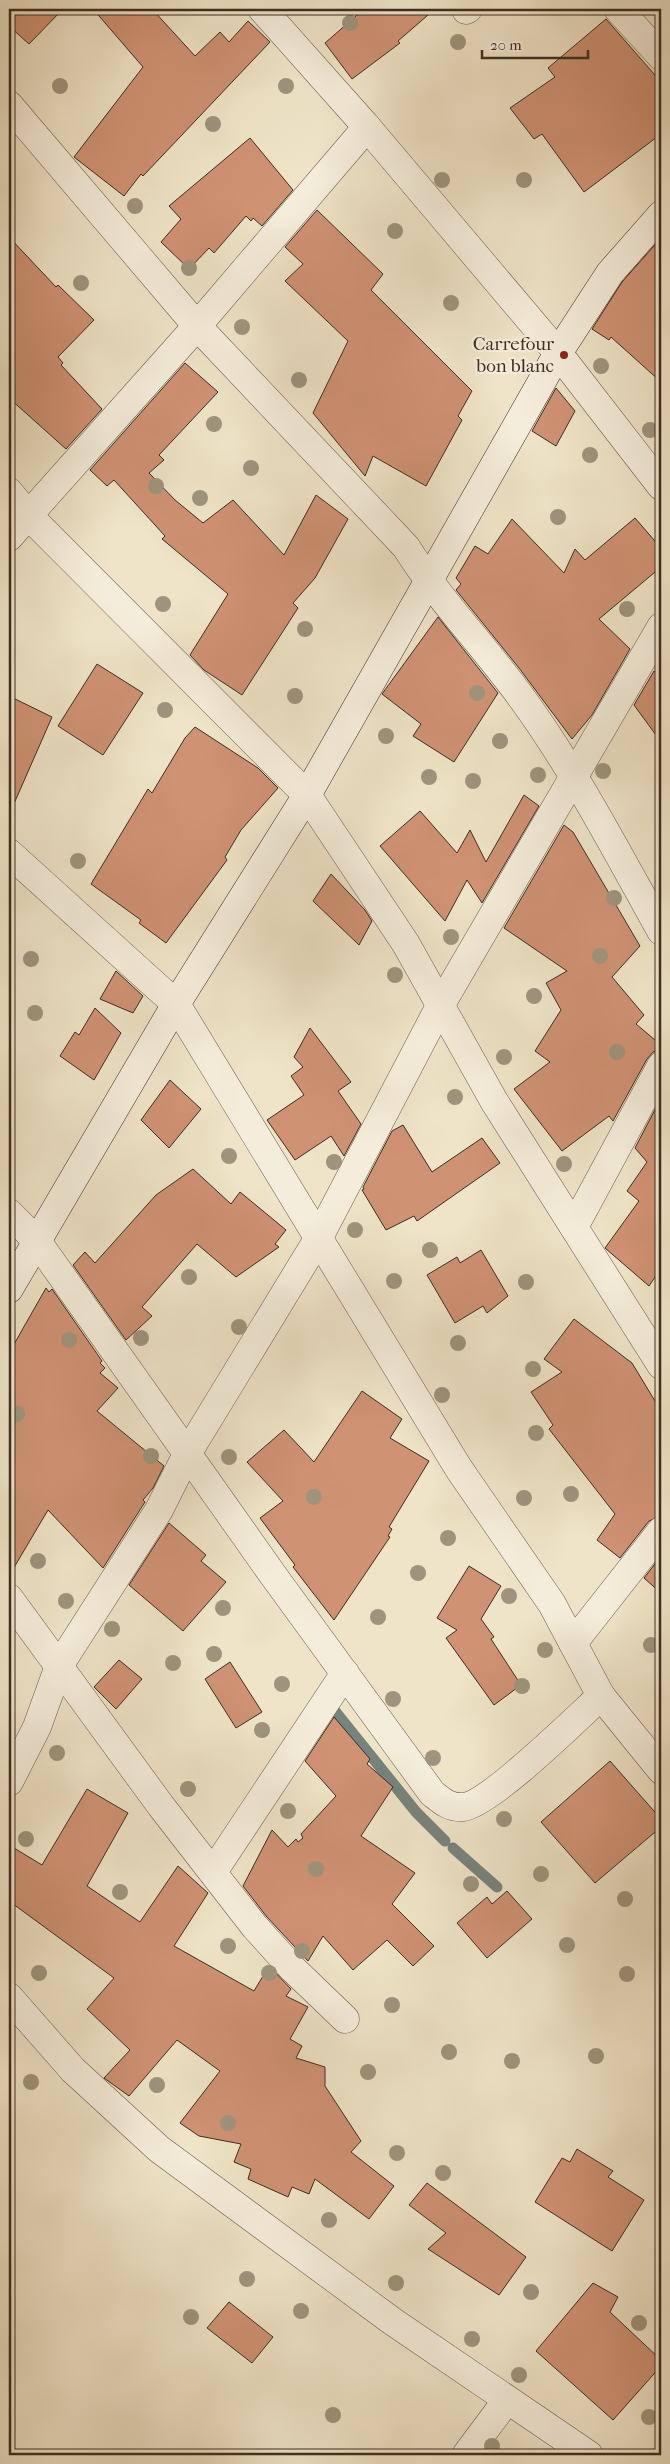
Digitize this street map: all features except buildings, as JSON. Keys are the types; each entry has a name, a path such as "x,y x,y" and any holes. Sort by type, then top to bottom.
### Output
{"street":[{"path":"262,9 367,127 558,353 661,486"},
{"path":"618,9 661,56"},
{"path":"9,105 197,326 406,547 428,582 521,697 575,778 661,931"},
{"path":"9,537 197,326 367,127"},
{"path":"9,1289 176,1004 307,796 558,353 610,273 661,214"},
{"path":"9,492 28,515 307,796 406,944 494,1101 661,1365"},
{"path":"9,1782 37,1727 59,1666 150,1526 187,1454 318,1239 440,1006 575,778 661,627"},
{"path":"9,853 176,1004 460,1469 552,1604 601,1696 661,1770"},
{"path":"574,1227 661,1066"},
{"path":"9,1213 37,1241 187,1454 432,1793 446,1805 464,1807 501,1787 601,1696"},
{"path":"573,1644 661,1531"},
{"path":"9,1598 255,1927 293,1970 345,2020"},
{"path":"213,1872 345,1673"},
{"path":"9,1997 73,2070 159,2149 392,2321 589,2455"},
{"path":"466,2455 507,2400"}],"waterway":[{"path":"330,1705 416,1812 445,1841"},
{"path":"453,1848 497,1887"}],"place":[{"name":"Carrefour bon blanc","path":"564,355"}]}
